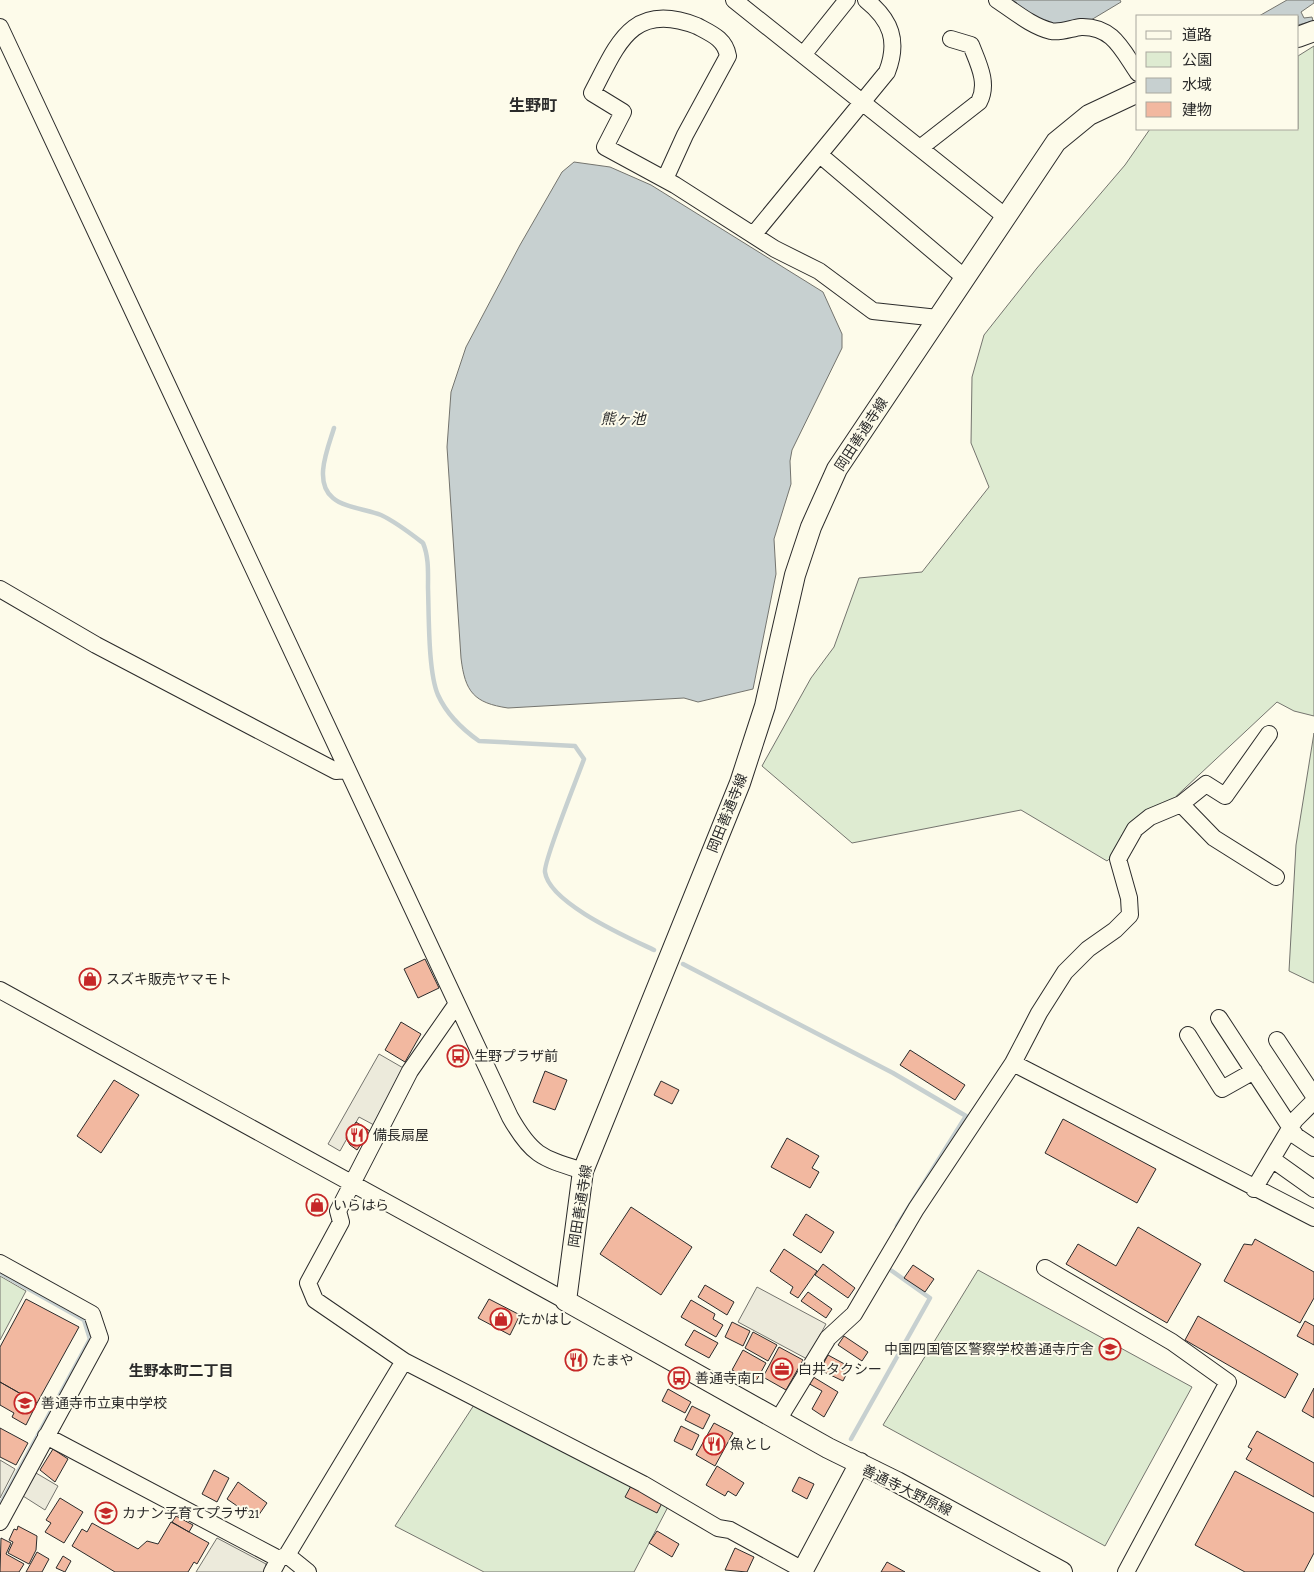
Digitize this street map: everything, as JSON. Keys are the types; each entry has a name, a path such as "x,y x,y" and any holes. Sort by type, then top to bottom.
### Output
{"main road":[{"path":"1299,37 1314,31"},
{"name":"岡田善通寺線","path":"566,1300 583,1170 740,783 765,706 795,575 811,528 837,469 1056,142 1089,115 1136,93"},
{"path":"566,1300 778,1420 860,1463"},
{"name":"善通寺大野原線","path":"802,1571 860,1463 1062,1572"}],"street":[{"path":"734,0 1006,217"},
{"path":"803,54 847,0"},
{"path":"754,234 820,156 887,72 893,48 887,20 866,0"},
{"path":"997,0 1033,24 1053,32 1081,27 1098,28 1110,34 1136,70"},
{"path":"665,179 685,136 728,56 726,46 712,34 686,20 668,15 653,15 638,20 626,29 592,93 623,112 605,147 665,179 775,249 819,271 873,311 938,318"},
{"path":"0,27 456,1005 522,1138 533,1151 548,1159 583,1170"},
{"path":"920,148 979,102 984,93 982,76 971,45 950,39"},
{"path":"820,156 965,278"},
{"path":"0,589 96,645 336,771 346,770"},
{"path":"778,1420 828,1338 854,1314 916,1209 1013,1063 1039,1013 1065,972 1088,949 1115,930 1130,915 1129,898 1118,859 1135,829 1150,817 1181,804 1206,784 1225,796 1269,734"},
{"path":"1181,804 1214,838 1276,878"},
{"path":"0,990 566,1300"},
{"path":"456,1005 410,1071 338,1211 341,1222 308,1284 315,1300 404,1361 643,1484 718,1528 730,1530 802,1571"},
{"path":"1219,1018 1296,1136 1314,1148"},
{"path":"1188,1035 1222,1089 1254,1071"},
{"path":"1278,1040 1314,1096"},
{"path":"1013,1063 1254,1189 1314,1218"},
{"path":"1254,1189 1291,1128 1314,1101"},
{"path":"1272,1159 1314,1189"},
{"path":"0,1262 92,1314 100,1338 0,1522"},
{"path":"1045,1268 1172,1342 1228,1382 1126,1572"},
{"path":"279,1562 404,1361"},
{"path":"46,1436 279,1562 308,1572"}],"green space":[{"path":"1314,46 1314,716 1294,711 1277,702 1107,861 1021,810 852,843 762,766 811,678 834,647 859,578 922,572 989,487 971,443 972,377 984,335 1037,268 1125,165 1149,130 1299,130 1299,55"},
{"path":"1314,733 1314,983 1289,971 1296,845"},
{"path":"978,1270 1192,1387 1105,1546 883,1425"},
{"path":"0,1276 26,1291 0,1340"},
{"path":"474,1405 670,1503 634,1572 484,1572 395,1526"}],"shaded area":[{"path":"379,1054 405,1069 374,1125 359,1117 340,1151 328,1144"},
{"path":"757,1287 826,1324 807,1359 738,1322"},
{"path":"0,1460 15,1469 0,1498"},
{"path":"36,1473 58,1486 45,1510 23,1496"},
{"path":"217,1538 266,1564 265,1572 196,1572"}],"water":[{"path":"1007,0 1120,0 1121,2 1091,20 1050,26"},
{"path":"1287,0 1314,0 1314,3 1301,12 1304,18 1312,17 1313,21 1299,25 1299,15 1261,15"},
{"name":"熊ヶ池","path":"574,162 610,167 651,185 823,292 842,334 842,348 792,450 790,461 791,484 774,539 776,574 753,689 698,702 684,698 508,708 496,706 479,699 473,694 465,679 461,658 447,447 451,392 466,347 520,245 562,172"}],"building":[{"path":"425,959 439,988 418,998 404,969"},
{"path":"401,1022 421,1034 405,1062 385,1050"},
{"path":"910,1050 965,1085 955,1100 900,1065"},
{"path":"545,1071 567,1080 555,1110 533,1102"},
{"path":"114,1080 139,1095 101,1153 77,1136"},
{"path":"661,1081 679,1090 672,1104 654,1095"},
{"path":"1063,1119 1156,1169 1137,1203 1045,1153"},
{"path":"356,1122 370,1131 357,1150 350,1145 346,1138"},
{"path":"787,1138 819,1156 812,1168 819,1172 810,1188 771,1167"},
{"path":"631,1207 692,1247 661,1295 600,1254"},
{"path":"806,1214 834,1232 821,1253 793,1235"},
{"path":"1138,1227 1201,1264 1167,1323 1066,1264 1078,1244 1116,1266"},
{"path":"1255,1239 1314,1272 1314,1298 1300,1323 1224,1281 1244,1244 1252,1245"},
{"path":"784,1249 817,1271 798,1298 790,1293 793,1287 770,1271"},
{"path":"823,1264 855,1288 848,1298 815,1275"},
{"path":"913,1265 934,1279 925,1292 904,1278"},
{"path":"705,1285 734,1302 727,1315 698,1297"},
{"path":"808,1292 832,1309 826,1318 801,1301"},
{"path":"26,1299 79,1327 37,1403 0,1382 0,1347"},
{"path":"489,1299 520,1315 510,1335 478,1318"},
{"path":"691,1300 715,1314 713,1319 723,1325 716,1337 681,1317"},
{"path":"1198,1316 1298,1374 1285,1398 1185,1340"},
{"path":"1305,1321 1314,1326 1314,1345 1297,1336"},
{"path":"732,1322 750,1331 743,1346 725,1337"},
{"path":"694,1330 718,1343 709,1358 685,1345"},
{"path":"753,1332 777,1345 768,1361 745,1348"},
{"path":"844,1336 868,1352 862,1361 838,1345"},
{"path":"779,1347 803,1360 786,1390 763,1377"},
{"path":"743,1350 766,1363 755,1383 732,1370"},
{"path":"828,1355 850,1367 843,1381 820,1370"},
{"path":"810,1375 838,1392 824,1417 812,1409 822,1391 806,1382"},
{"path":"0,1382 37,1403 26,1425 12,1417 14,1413 0,1405"},
{"path":"1314,1388 1314,1418 1302,1411"},
{"path":"668,1389 691,1402 685,1413 662,1401"},
{"path":"692,1406 710,1415 703,1429 685,1420"},
{"path":"714,1423 733,1433 715,1466 696,1455"},
{"path":"681,1426 699,1435 692,1450 674,1441"},
{"path":"0,1428 28,1443 16,1465 0,1457"},
{"path":"1257,1431 1314,1463 1314,1497 1246,1459 1252,1449 1248,1447"},
{"path":"53,1449 68,1459 55,1482 40,1470"},
{"path":"717,1466 744,1483 736,1496 728,1491 725,1496 706,1485"},
{"path":"214,1470 229,1478 217,1502 202,1494"},
{"path":"1235,1471 1314,1513 1314,1553 1304,1572 1245,1572 1195,1545"},
{"path":"799,1477 814,1484 807,1499 792,1491"},
{"path":"238,1482 267,1503 256,1519 227,1499"},
{"path":"632,1484 664,1499 657,1513 625,1497"},
{"path":"60,1498 83,1512 64,1543 45,1532 51,1523 46,1520"},
{"path":"176,1516 193,1525 189,1532 172,1522"},
{"path":"171,1522 209,1543 197,1564 194,1562 188,1572 115,1572 72,1546 82,1529 87,1532 92,1523 138,1549 147,1541 158,1544"},
{"path":"18,1526 37,1536 36,1550 29,1564 8,1553 13,1542 9,1540 14,1529 17,1530"},
{"path":"657,1531 679,1544 672,1557 649,1543"},
{"path":"1,1538 11,1543 6,1554 24,1564 19,1572 0,1572"},
{"path":"735,1548 754,1557 747,1572 725,1570"},
{"path":"37,1552 49,1559 42,1572 26,1572"},
{"path":"63,1556 71,1561 65,1572 56,1568"},
{"path":"887,1562 905,1572 881,1572"}],"waterway":[{"path":"334,428 324,464 323,474 327,491 333,498 343,504 387,518 423,543 428,565 432,672 438,695 450,715 479,741 575,746 584,759 546,865 545,872 550,884 574,907 591,918 654,950"},
{"path":"683,964 893,1073 966,1116 897,1226"},
{"path":"851,1439 930,1298 892,1271"},
{"path":"0,1273 84,1320 90,1339 0,1505"}],"place":[{"name":"スズキ販売ヤマモト","path":"90,979"},
{"name":"生野プラザ前","path":"458,1056"},
{"name":"備長扇屋","path":"357,1135"},
{"name":"いらはら","path":"317,1205"},
{"name":"たかはし","path":"501,1319"},
{"name":"中国四国管区警察学校善通寺庁舎","path":"1110,1349"},
{"name":"たまや","path":"576,1360"},
{"name":"白井タクシー","path":"782,1369"},
{"name":"善通寺南口","path":"679,1378"},
{"name":"善通寺市立東中学校","path":"25,1403"},
{"name":"魚とし","path":"714,1444"},
{"name":"カナン子育てプラザ21","path":"106,1513"}],"district":[{"name":"生野町","path":"533,105"},
{"name":"生野本町二丁目","path":"181,1371"}]}
